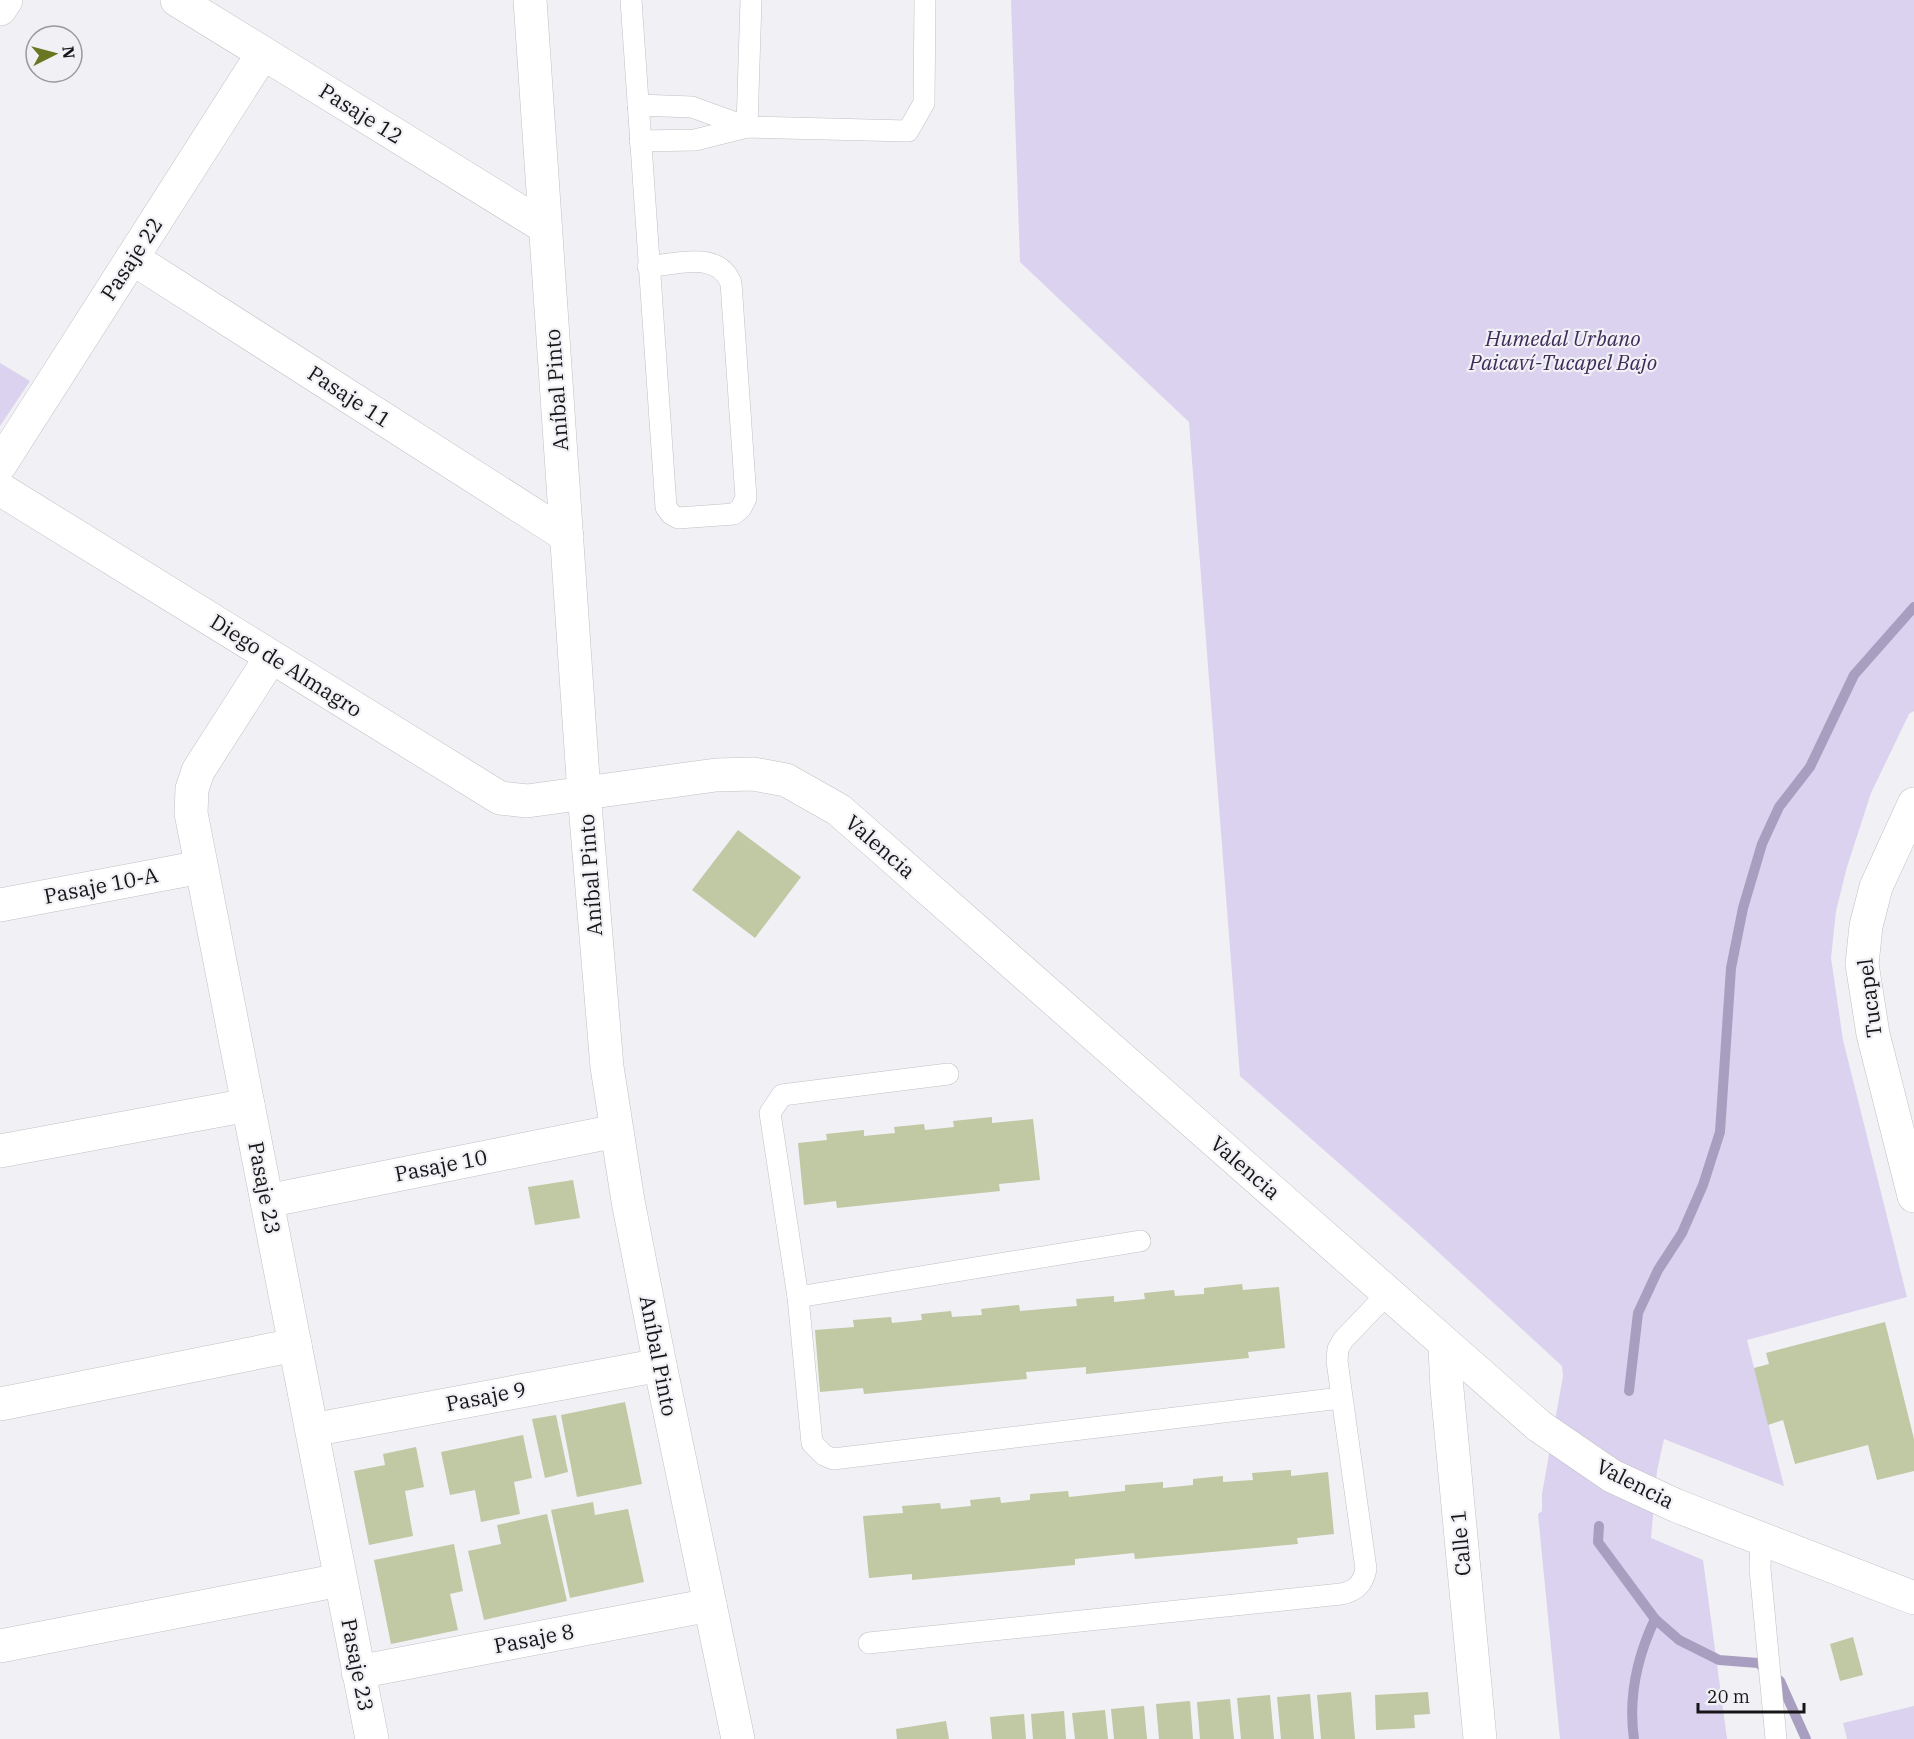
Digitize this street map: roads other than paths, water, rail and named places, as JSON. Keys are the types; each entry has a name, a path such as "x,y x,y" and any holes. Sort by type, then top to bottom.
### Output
{"street":[{"path":"0,9 6,0"},
{"name":"Pasaje 12","path":"177,0 545,227"},
{"name":"Aníbal Pinto","path":"530,0 585,793 604,1032 616,1131 660,1365 738,1739"},
{"name":"Pasaje 22","path":"0,465 263,53"},
{"name":"Pasaje 11","path":"132,258 567,537"},
{"name":"Diego de Almagro","path":"0,489 500,798 527,801 585,793"},
{"name":"Pasaje 23","path":"271,657 198,771 192,789 191,813 372,1739"},
{"name":"Valencia","path":"585,793 716,775 753,774 786,780 816,795 839,810 1388,1293 1445,1347 1539,1426 1612,1476 1677,1506 1914,1598"},
{"name":"Tucapel","path":"1914,806 1876,887 1866,926 1862,964 1873,1035 1914,1196"},
{"name":"Pasaje 10-A","path":"0,905 201,867"},
{"path":"0,1151 248,1105"},
{"name":"Pasaje 10","path":"267,1201 616,1131"},
{"path":"0,1404 295,1345"},
{"name":"Calle 1","path":"1445,1347 1480,1739"},
{"name":"Pasaje 9","path":"312,1430 660,1365"},
{"path":"0,1646 340,1580"},
{"name":"Pasaje 8","path":"358,1672 710,1605"}],"lane":[{"path":"631,0 648,267 666,507 678,518 734,514 746,498 731,283 726,271 716,263 705,261 648,267"},
{"path":"747,127 752,0"},
{"path":"640,141 695,140 747,127 908,131 924,103 925,0"},
{"path":"638,105 692,107 747,127"},
{"path":"948,1074 782,1095 770,1113 798,1297 812,1443 824,1455 833,1459 1341,1398"},
{"path":"798,1297 1140,1241"},
{"path":"869,1643 1351,1592 1364,1579 1366,1569 1341,1398 1338,1349 1343,1340 1388,1293"},
{"path":"1761,1538 1760,1569 1776,1739"}],"waterway":[{"path":"1629,1391 1638,1313 1658,1270 1682,1233 1703,1185 1720,1132 1731,968 1743,908 1762,844 1779,807 1810,767 1854,675 1914,607"},
{"path":"1599,1526 1598,1542 1655,1619 1679,1640 1719,1660 1758,1663 1780,1681 1806,1739"},
{"path":"1634,1739 1633,1693 1643,1648 1655,1619"}],"park label":[{"name":"Humedal Urbano Paicaví-Tucapel Bajo","path":"1563,351"}]}
